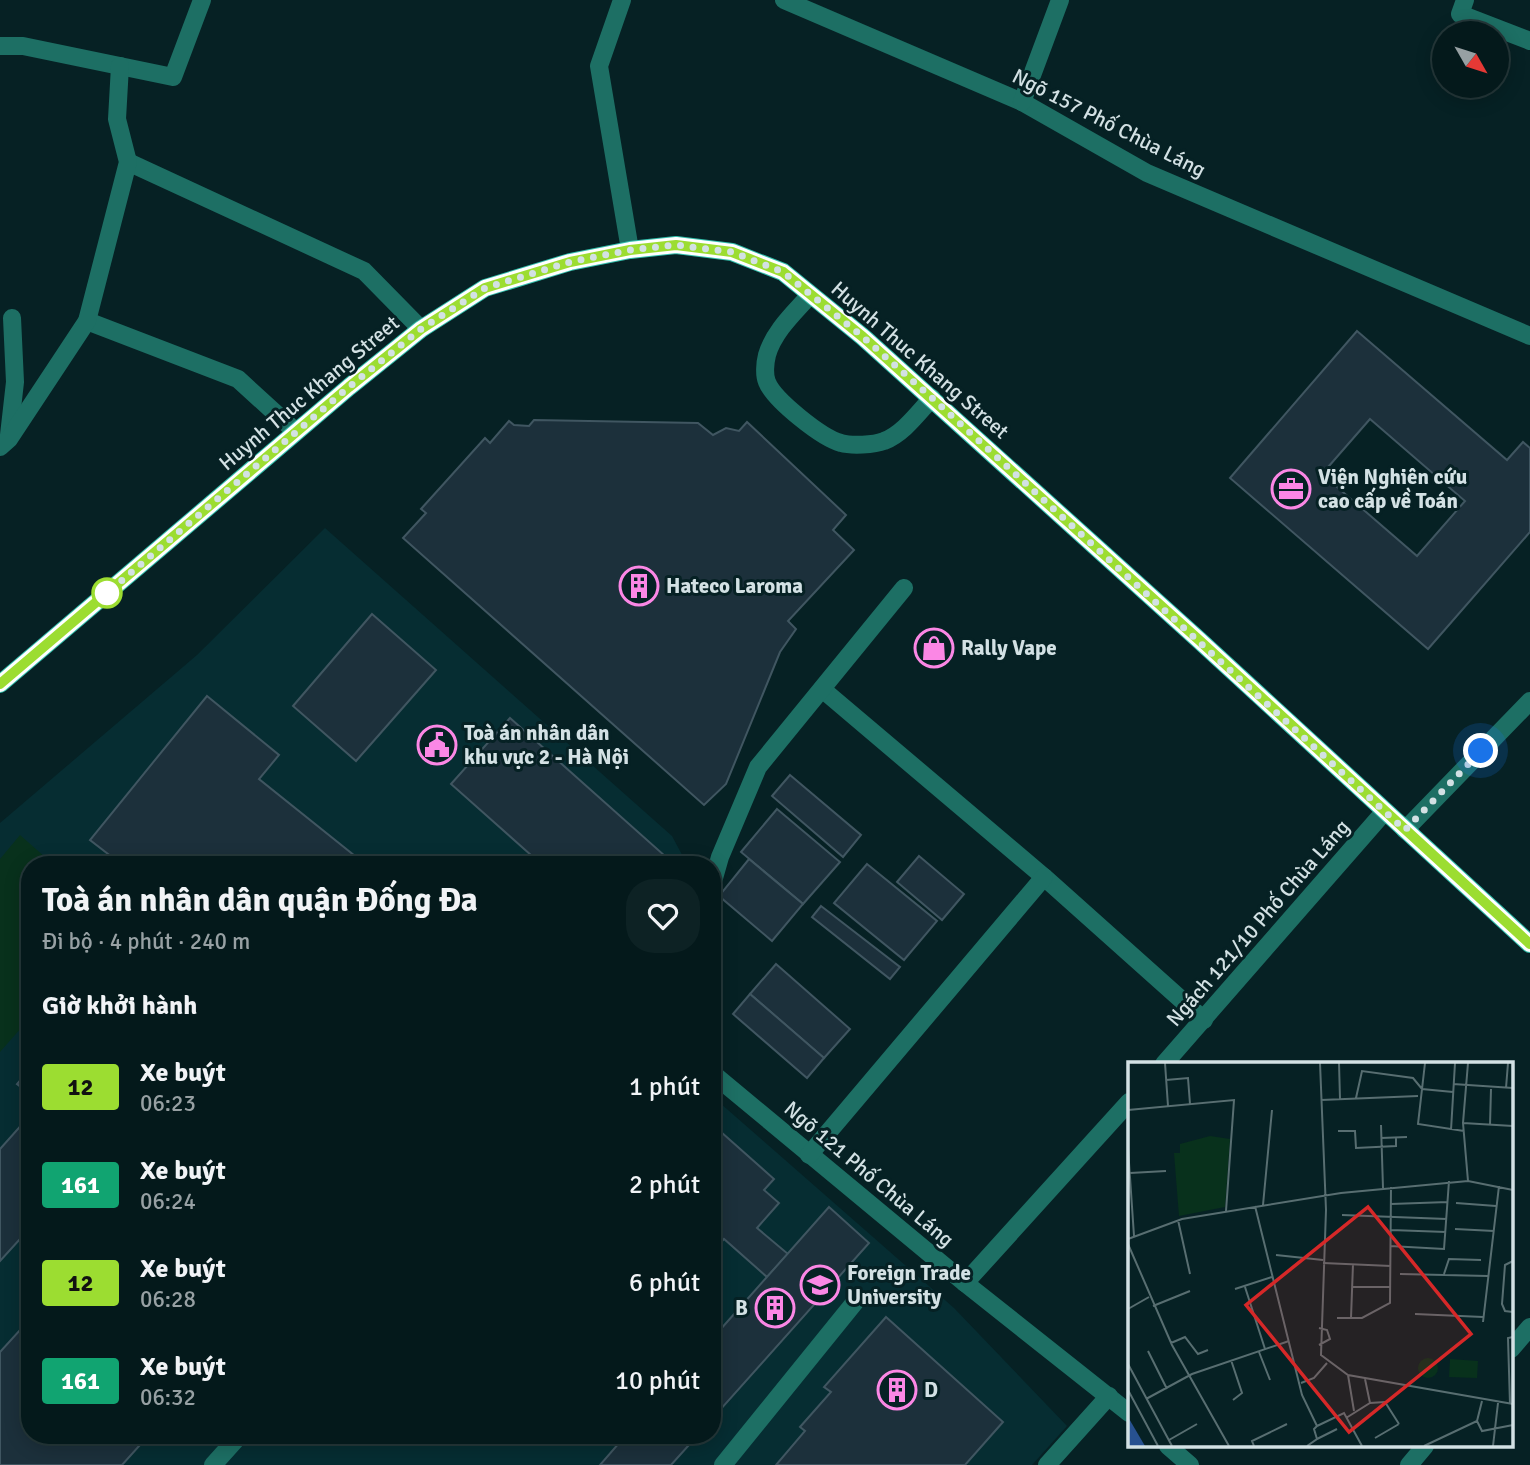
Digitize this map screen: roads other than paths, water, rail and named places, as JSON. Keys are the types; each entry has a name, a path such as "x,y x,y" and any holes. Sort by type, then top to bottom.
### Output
{"main road":[{"name":"Huynh Thuc Khang Street","path":"0,684 421,329 485,288 570,262 630,250 676,245 732,252 783,272 863,337 1530,944"}],"street":[{"path":"0,46 23,46 173,77 202,0"},
{"path":"622,0 599,66 630,250"},
{"name":"Ngõ 157 Phố Chùa Láng","path":"784,0 1022,102 1147,173 1530,336"},
{"path":"1022,102 1060,0"},
{"path":"1465,0 1460,14 1530,41"},
{"path":"4,443 87,321 128,162 117,119 120,66"},
{"path":"128,162 363,271 421,329"},
{"path":"810,295 776,334 766,357 766,380 771,390 790,408 821,433 841,444 867,444 883,441 910,422 932,398"},
{"path":"4,443 15,382 12,317"},
{"path":"87,321 238,379 296,432"},
{"path":"720,856 758,767 904,588"},
{"path":"821,689 1044,877 1204,1020"},
{"path":"1405,830 1530,701"},
{"name":"Ngách 121/10 Phố Chùa Láng","path":"1166,1062 1385,811"},
{"path":"809,1155 1044,877"},
{"name":"Ngõ 121 Phố Chùa Láng","path":"721,1081 965,1283 1128,1412"},
{"path":"965,1283 1128,1103"},
{"path":"723,1465 855,1303"},
{"path":"1512,1348 1530,1327"},
{"path":"1047,1465 1109,1396"},
{"path":"213,1465 232,1444"},
{"path":"1169,1448 1190,1465"},
{"path":"1409,1465 1423,1448"}],"place":[{"name":"Viện Nghiên cứu cao cấp về Toán","path":"1291,489"},
{"name":"Hateco Laroma","path":"639,586"},
{"name":"Rally Vape","path":"934,648"},
{"name":"Toà án nhân dân khu vực 2 - Hà Nội","path":"437,745"},
{"name":"Foreign Trade University","path":"820,1285"},
{"name":"B","path":"775,1308"},
{"name":"D","path":"897,1390"}]}
